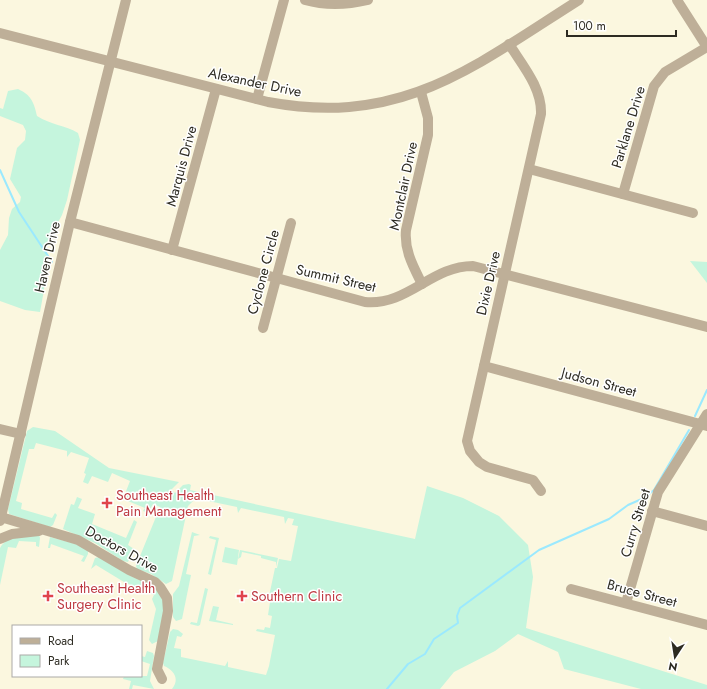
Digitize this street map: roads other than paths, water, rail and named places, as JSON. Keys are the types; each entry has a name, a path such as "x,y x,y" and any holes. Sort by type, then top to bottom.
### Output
{"street":[{"name":"Haven Drive","path":"0,519 70,222 126,0"},
{"path":"257,99 284,0"},
{"path":"305,0 322,4 341,4 368,0"},
{"name":"Alexander Drive","path":"0,33 257,99 297,107 336,108 379,104 421,92 453,78 579,0"},
{"path":"678,0 707,47"},
{"name":"Dixie Drive","path":"509,44 537,88 540,98 540,120 467,436 470,451 478,462 487,467 533,480 541,491"},
{"name":"Parklane Drive","path":"623,194 654,86 665,72 707,47"},
{"name":"Marquis Drive","path":"172,250 216,89"},
{"name":"Montclair Drive","path":"421,92 427,112 428,135 405,240 410,259 422,284"},
{"path":"529,169 693,213"},
{"name":"Summit Street","path":"70,222 372,303 397,298 444,271 458,267 481,266 707,327"},
{"name":"Cyclone Circle","path":"263,328 291,223"},
{"name":"Judson Street","path":"484,366 704,425"},
{"name":"Curry Street","path":"626,604 658,492 704,425 707,414"},
{"path":"0,429 21,434"},
{"path":"652,511 707,526"},
{"name":"Doctors Drive","path":"0,519 68,536 88,545 129,570 155,582 165,592 168,611 157,670 162,679"},
{"name":"Doctors Drive","path":"0,539 12,534 46,530"},
{"name":"Bruce Street","path":"571,589 707,625"}],"waterway":[{"path":"0,170 19,212 52,262"},
{"path":"695,416 707,390"},
{"path":"387,689 408,664 425,654 434,639 458,623 457,616 460,608 539,550 609,519 628,505 644,498 654,490 689,430"}],"place":[{"name":"Southeast Health Pain Management","path":"107,503"},
{"name":"Southeast Health Surgery Clinic","path":"48,596"},
{"name":"Southern Clinic","path":"242,596"}]}
